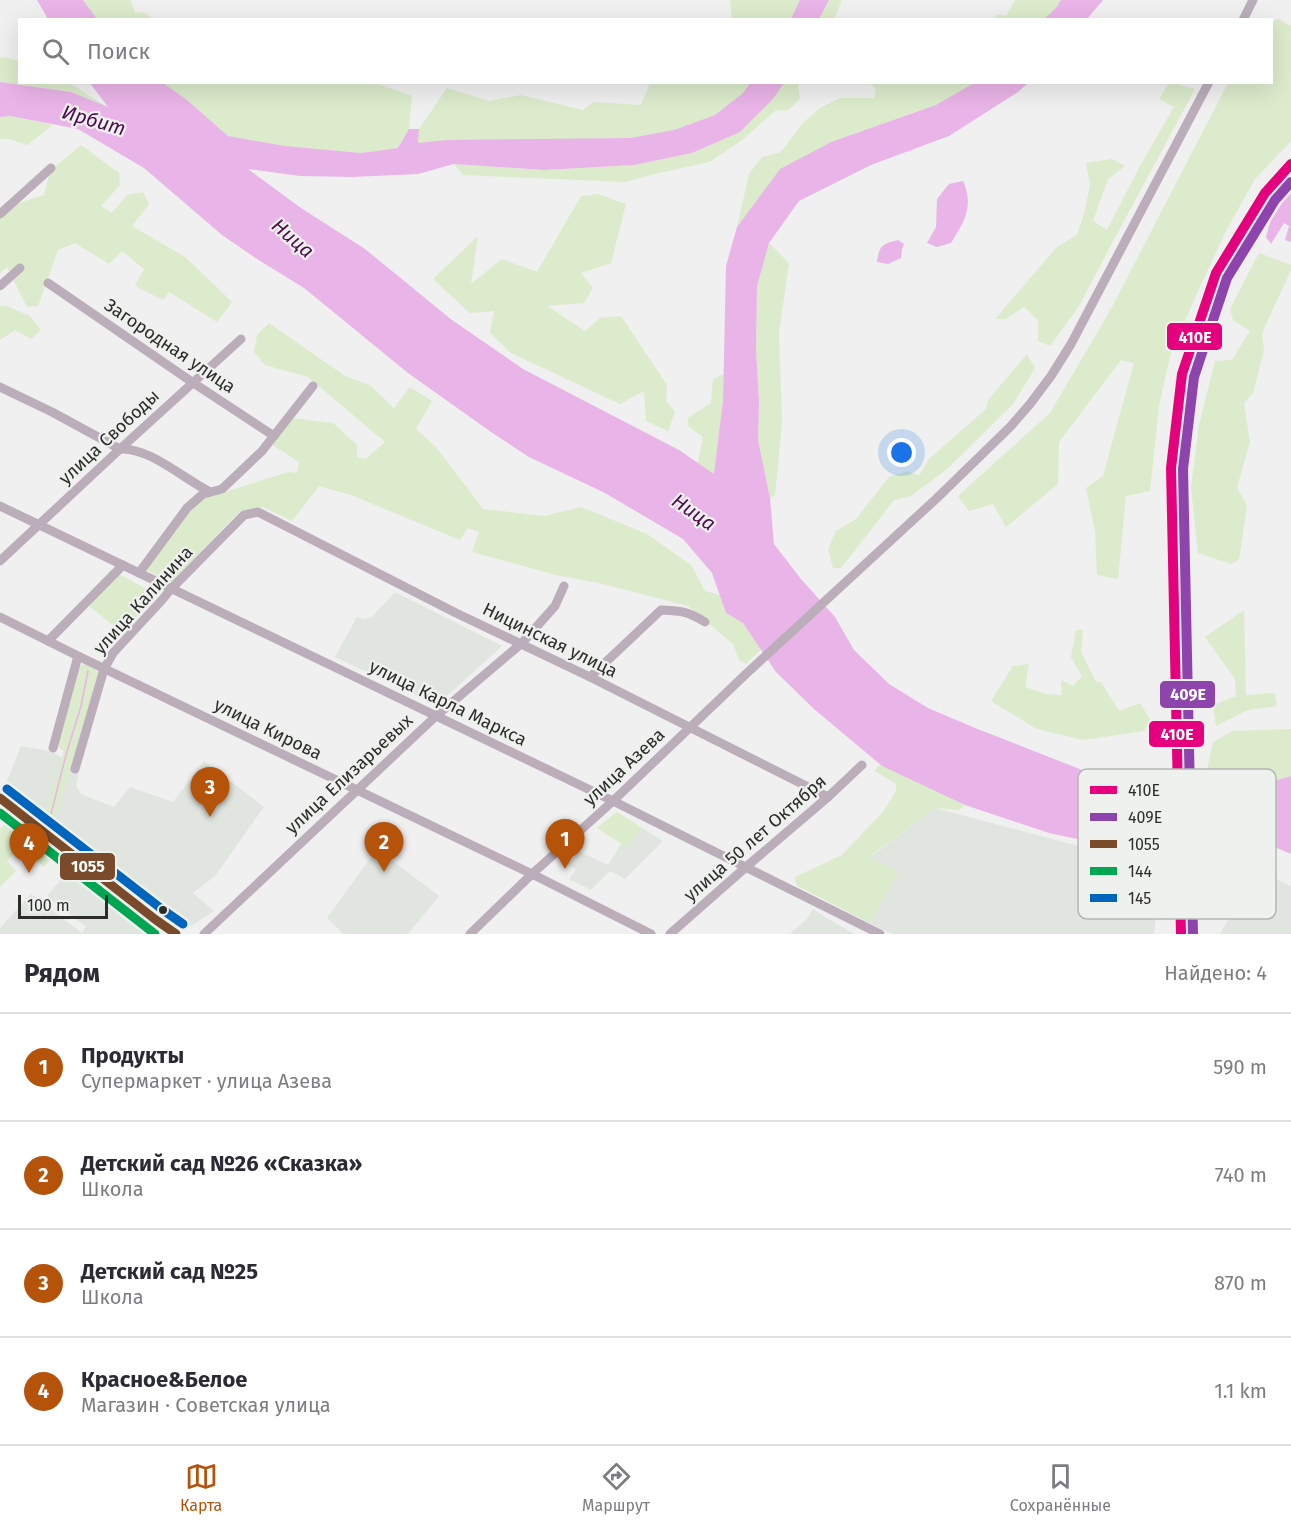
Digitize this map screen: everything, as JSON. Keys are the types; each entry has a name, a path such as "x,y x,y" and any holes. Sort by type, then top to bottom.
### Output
{"main road":[{"path":"0,798 176,934"}],"street":[{"path":"1244,18 1253,0"},
{"name":"улица Азева","path":"470,934 937,498 1010,427 1030,404 1071,344 1208,84"},
{"path":"0,214 51,168"},
{"path":"0,286 20,268"},
{"name":"Загородная улица","path":"48,283 274,436"},
{"name":"улица Свободы","path":"0,561 241,339"},
{"name":"улица Калинина","path":"139,573 187,508 203,494 222,489 262,451 313,386"},
{"path":"0,387 120,449 140,451 210,492"},
{"name":"улица Карла Маркса","path":"0,506 613,801 880,934"},
{"name":"улица Калинина","path":"75,769 104,669 113,653 243,515 258,512"},
{"name":"Ницинская улица","path":"258,512 828,797"},
{"path":"48,641 123,565"},
{"name":"улица Елизарьевых","path":"204,934 436,716 522,643 555,606 564,586"},
{"path":"590,677 661,610 681,610 705,622"},
{"name":"улица Кирова","path":"0,617 532,874 651,934"},
{"name":"улица Калинина","path":"52,748 78,656"},
{"name":"улица 50 лет Октября","path":"670,934 862,765"}],"shaded area":[{"path":"395,592 502,646 437,705 335,657 357,617 364,619 372,617"},
{"path":"21,746 49,751 80,766 76,786 81,794 114,807 130,787 173,802 204,761 264,807 215,876 193,893 214,911 191,926 2,793"},
{"path":"935,808 1078,846 1078,919 1156,919 1154,934 892,934 870,923 898,872 869,858"},
{"path":"642,828 663,841 625,879 610,871 591,890 569,879 576,870 567,864 580,852 608,865 621,844 626,846"},
{"path":"377,849 439,896 408,934 343,934 327,918"},
{"path":"77,861 159,934 0,934 0,928 31,894 82,933 86,927 47,896"},
{"path":"1276,879 1291,886 1291,934 1221,934 1229,919 1276,919"},
{"path":"813,909 854,934 790,934 808,918"}],"green space":[{"path":"83,0 130,0 135,12 146,13 152,18 96,18"},
{"path":"730,0 800,0 792,18 732,18"},
{"path":"829,0 842,0 834,18 820,18"},
{"path":"1015,0 1061,0 1045,18 995,18 997,14 1006,16"},
{"path":"1278,19 1291,26 1291,141 1255,179 1227,229 1198,291 1170,356 1159,406 1150,491 1126,496 1118,579 1097,575 1095,531 1086,488 1103,476 1134,363 1121,360 1059,442 1058,484 1006,527 993,504 969,511 958,496 1050,413 1111,309 1227,84 1273,84 1273,22"},
{"path":"0,58 18,61 18,84 71,84 109,108 71,92 0,82"},
{"path":"164,84 378,84 412,96 409,129 398,148 361,153 285,146 228,136 187,100"},
{"path":"650,84 749,84 743,93 715,115 674,130 630,138 417,143 419,129 447,88 489,101 521,95 583,110 593,102 641,105"},
{"path":"783,84 799,84 800,99 787,111 776,110 741,141 709,162 625,182 463,175 454,164 544,170 634,165 692,153 740,132 773,99"},
{"path":"871,84 972,84 936,105 831,142 780,169 737,227 749,174 762,157 781,152 802,124 820,108 840,98 874,98 876,89"},
{"path":"1168,84 1195,89 1079,306 1050,346 1038,341 1038,320 1024,307 1006,319 995,319 1057,247 1077,235 1085,211 1090,184 1086,163 1112,159 1125,166 1108,179 1093,221 1107,230 1174,107 1159,99"},
{"path":"10,116 53,125 27,145 9,139 0,139 0,117"},
{"path":"81,145 119,173 120,185 101,206 112,213 127,195 143,192 149,204 132,226 185,257 232,302 217,322 169,292 163,300 135,286 144,269 122,251 109,264 75,243 58,250 38,306 27,307 7,267 0,273 0,209 44,195 50,171"},
{"path":"598,194 626,204 611,263 581,273 593,288 584,303 547,306 585,331 600,318 621,316 667,385 666,401 675,412 668,431 646,421 644,391 620,404 511,353 490,333 494,311 470,313 433,279 478,236 471,284 502,259 537,272 581,196"},
{"path":"769,243 789,263 779,333 782,424 775,495 770,498 758,440 759,401 756,350 757,286"},
{"path":"1259,253 1291,265 1291,270 1262,333 1264,351 1253,393 1244,403 1250,442 1237,487 1247,506 1239,560 1231,564 1198,553 1191,487 1199,425 1215,361 1232,360 1250,331 1233,320 1230,309"},
{"path":"0,306 6,306 30,316 41,330 31,339 15,330 0,340"},
{"path":"269,323 345,376 371,386 394,408 410,387 432,401 416,429 436,447 483,509 544,516 581,507 647,534 691,565 705,591 720,595 726,613 743,623 761,649 746,664 739,660 733,644 688,606 599,583 556,575 472,552 479,532 468,528 460,540 351,495 319,486 292,521 263,507 240,511 171,583 147,570 189,509 203,497 288,472 297,473 299,462 271,444 291,418 333,423 357,445 357,457 366,459 385,442 308,377 265,365 254,352 257,335"},
{"path":"1027,354 1035,368 1013,404 947,469 911,496 894,500 841,568 833,568 828,549 836,531 856,519 889,477 908,471 919,476 928,460 986,409 988,400"},
{"path":"723,374 723,400 714,474 698,463 703,437 688,426 688,418 711,403 713,379"},
{"path":"119,574 155,594 123,633 89,606"},
{"path":"1244,610 1246,695 1275,693 1277,706 1248,710 1216,726 1213,705 1236,696 1235,679 1205,637"},
{"path":"1076,630 1083,630 1081,652 1096,682 1101,682 1119,711 1140,703 1150,719 1144,731 1083,740 1037,729 991,701 1013,666 1029,664 1025,687 1046,694 1062,695 1061,680 1073,686 1082,676 1071,657"},
{"path":"85,664 98,673 54,820 46,814 64,751 58,744 80,666"},
{"path":"1291,729 1291,776 1276,780 1276,769 1207,769 1213,742 1232,731"},
{"path":"878,766 965,805 959,810 935,808 869,857 898,872 870,923 796,885 795,877 842,855 883,812 896,791 896,784 875,771"},
{"path":"617,812 642,828 626,847 597,828"},
{"path":"10,819 55,854 43,866 20,848 7,861 16,871 0,887 0,829"}],"water":[{"path":"37,0 83,0 96,18 47,18"},
{"path":"800,0 829,0 820,18 791,18"},
{"path":"1061,0 1103,0 1088,18 1045,18"},
{"path":"0,82 71,92 108,107 91,84 164,84 187,100 228,136 285,146 361,153 398,148 409,129 419,129 418,143 447,140 630,138 674,130 715,115 743,93 749,84 783,84 773,99 740,132 692,153 634,165 544,170 454,164 418,174 352,177 300,176 248,169 301,208 365,249 452,320 523,369 679,450 714,474 723,400 726,266 737,227 780,169 831,142 936,105 972,84 1027,84 949,136 871,165 799,201 769,243 757,286 758,440 770,498 774,544 835,617 854,650 889,684 928,708 1080,769 1078,839 1049,833 965,805 882,766 814,709 776,672 743,623 726,613 712,573 683,539 605,493 529,457 491,432 408,373 304,288 222,235 144,168 78,129 10,116 0,117"},
{"path":"963,181 968,206 956,235 951,243 937,247 927,243 936,227 937,199 949,184"},
{"path":"1291,189 1291,242 1285,240 1289,226 1284,223 1271,244 1266,237 1273,212"},
{"path":"898,240 904,244 901,258 888,264 877,262 882,246"},
{"path":"1291,776 1291,854 1276,848 1276,780"}],"waterway":[{"path":"51,814 81,706 88,671"}],"transit line":[{"name":"410E","path":"1177,769 1171,468 1182,374 1216,273 1265,193 1291,164"},
{"name":"409E","path":"1189,769 1183,469 1194,377 1227,278 1275,200 1291,182"},
{"name":"145","path":"7,789 183,924"},
{"name":"1055","path":"0,798 176,934"},
{"name":"144","path":"0,813 155,934"},
{"name":"410E","path":"1181,919 1181,934"},
{"name":"409E","path":"1193,919 1193,934"}],"place":[{"name":"Детский сад №25","path":"210,817"},
{"name":"Продукты","path":"565,869"},
{"name":"Детский сад №26 «Сказка»","path":"384,872"},
{"name":"Красное&Белое","path":"29,873"}],"water label":[{"name":"Ирбит","path":"94,120"},
{"name":"Ница","path":"293,238"},
{"name":"Ница","path":"694,512"}]}
